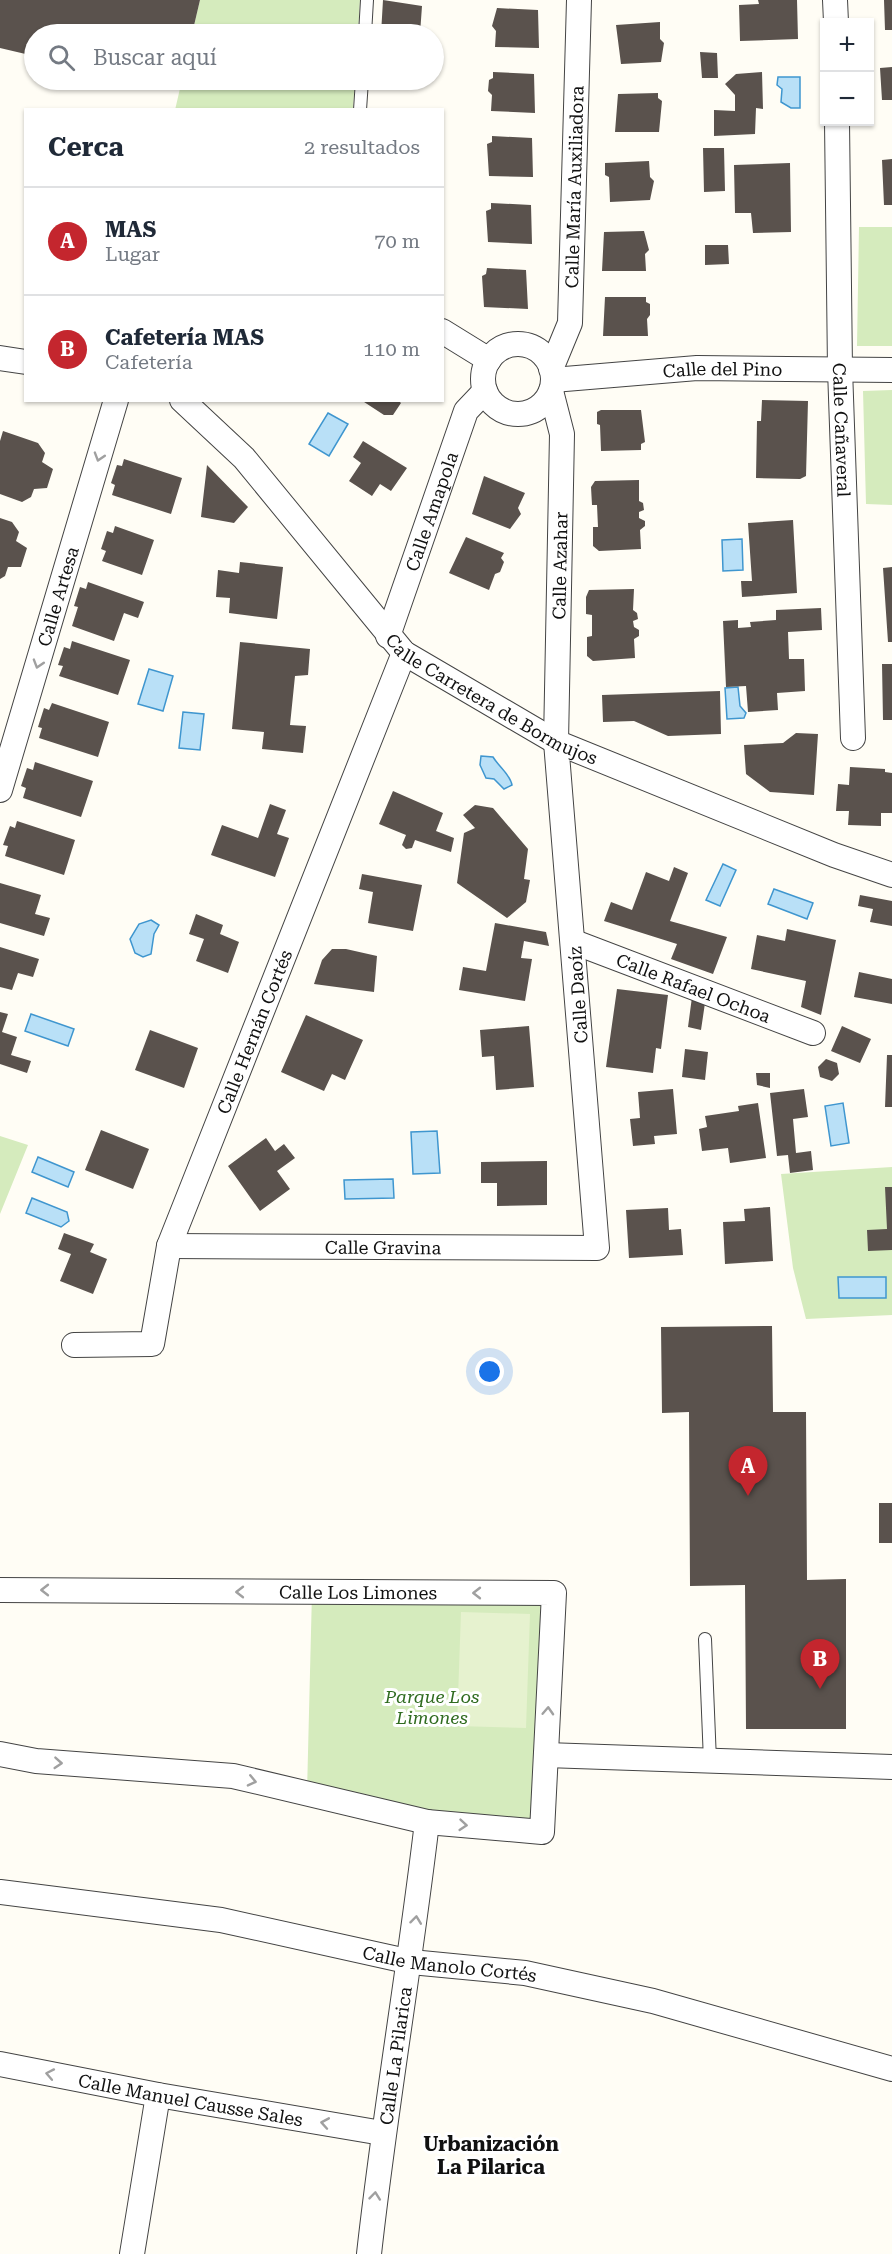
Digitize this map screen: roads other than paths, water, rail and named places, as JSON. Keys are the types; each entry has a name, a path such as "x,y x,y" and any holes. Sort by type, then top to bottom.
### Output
{"street":[{"name":"Calle María Auxiliadora","path":"552,380 570,323 579,0"},
{"path":"835,0 836,18"},
{"name":"Calle Cañaveral","path":"837,126 840,369 853,738"},
{"path":"444,332 489,360"},
{"path":"517,344 538,351 552,380 538,408 518,414 498,408 485,391 484,370 489,360 506,346 517,344"},
{"path":"0,358 24,362"},
{"name":"Calle del Pino","path":"552,380 697,368 892,370"},
{"name":"Calle Azahar","path":"552,380 562,434 556,742"},
{"name":"Calle Amapola","path":"396,645 466,411 485,391"},
{"name":"Calle Artesa","path":"0,790 115,402"},
{"name":"Calle Carretera de Bormujos","path":"184,402 244,458 396,645 556,742 834,855 892,875"},
{"name":"Calle Hernán Cortés","path":"74,1345 152,1344 170,1246 396,645"},
{"name":"Calle Daoíz","path":"556,742 597,1248"},
{"name":"Calle Rafael Ochoa","path":"574,942 813,1033"},
{"name":"Calle Gravina","path":"170,1246 597,1248"},
{"name":"Calle Los Limones","path":"0,1590 554,1593 542,1832 427,1822 233,1776 36,1761 0,1754"},
{"path":"546,1755 892,1767"},
{"name":"Calle La Pilarica","path":"369,2254 382,2133 411,1962 427,1822"},
{"name":"Calle Manolo Cortés","path":"0,1892 221,1920 411,1962 525,1973 630,1996 892,2069"},
{"name":"Calle Manuel Causse Sales","path":"0,2064 158,2095 382,2133"},
{"path":"132,2254 158,2095"}],"lane":[{"path":"366,24 367,0"},
{"path":"360,108 361,90"},
{"path":"705,1639 710,1761"}],"water":[{"path":"778,77 800,77 800,108 791,108 781,102 782,89 777,85"},
{"path":"328,413 348,424 329,456 309,444"},
{"path":"742,539 743,570 723,571 722,540"},
{"path":"149,669 173,676 163,711 138,704"},
{"path":"738,687 740,706 746,713 744,718 727,719 725,688"},
{"path":"183,712 204,714 200,750 179,748"},
{"path":"481,756 493,757 509,777 512,785 504,789 494,779 486,778 480,765"},
{"path":"723,864 736,870 720,906 706,900"},
{"path":"774,889 813,903 807,919 768,904"},
{"path":"151,920 159,925 154,934 151,954 143,957 135,953 130,939 139,924"},
{"path":"31,1014 74,1029 68,1046 25,1031"},
{"path":"843,1103 849,1143 831,1146 825,1106"},
{"path":"437,1131 440,1173 413,1174 411,1132"},
{"path":"38,1157 74,1172 68,1187 32,1172"},
{"path":"393,1179 394,1198 345,1199 344,1180"},
{"path":"32,1198 67,1212 69,1221 61,1227 26,1213"},
{"path":"838,1277 886,1277 886,1298 839,1298"}],"place":[{"name":"MAS","path":"748,1496"},
{"name":"Cafetería MAS","path":"820,1689"}],"district":[{"name":"Urbanización La Pilarica","path":"491,2156"}],"park label":[{"name":"Parque Los Limones","path":"432,1706"}]}
